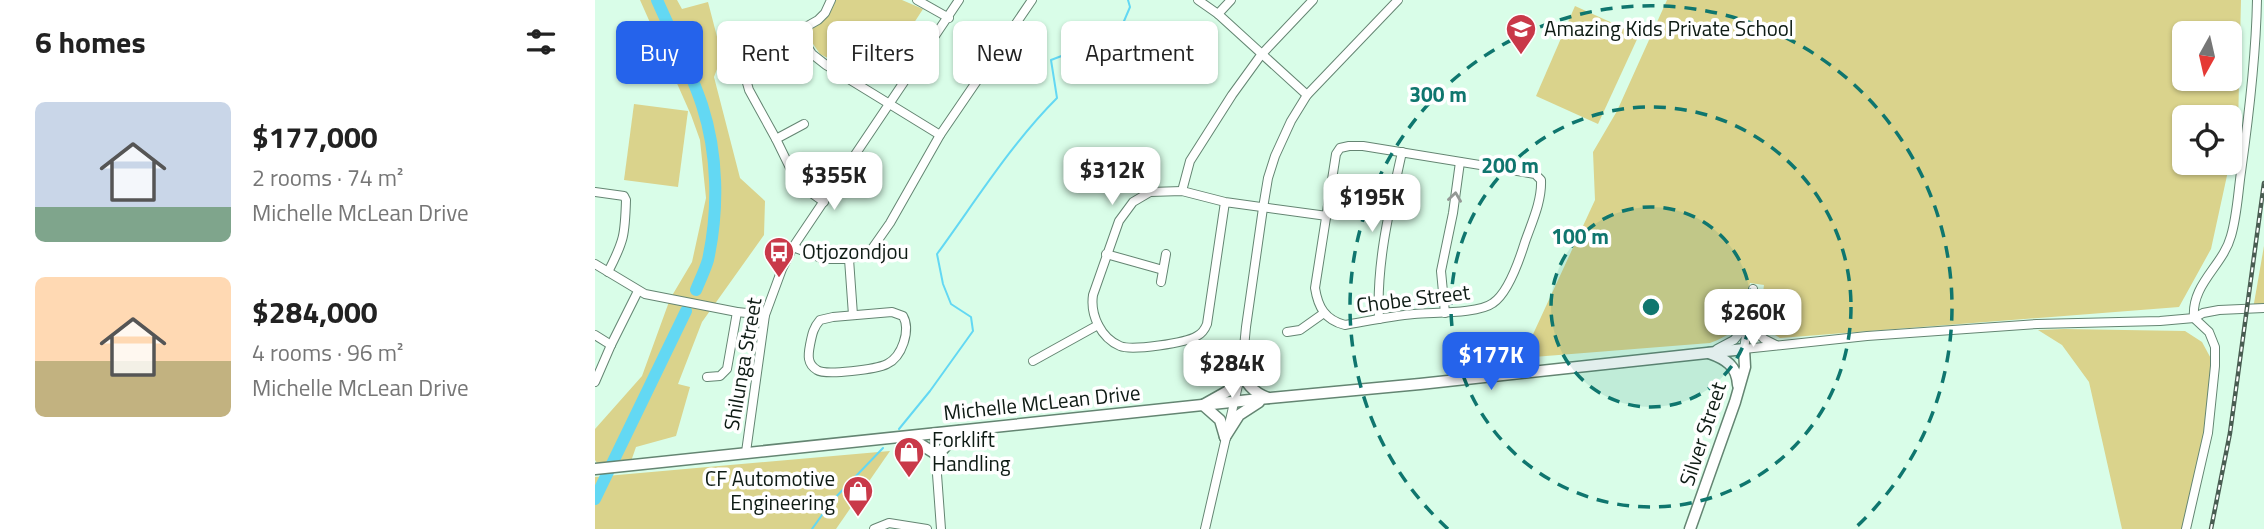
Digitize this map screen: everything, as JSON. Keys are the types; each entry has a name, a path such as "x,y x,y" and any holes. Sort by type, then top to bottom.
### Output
{"street":[{"path":"813,22 822,16 831,0"},
{"path":"917,0 949,18"},
{"name":"Shilunga Street","path":"746,452 765,315 793,247 959,0"},
{"path":"793,247 820,258 849,259 861,257 874,248 940,135 1032,0"},
{"path":"1198,0 1307,95"},
{"path":"1218,15 1231,0"},
{"path":"1182,191 1190,162 1261,55 1313,0"},
{"path":"1205,529 1243,368 1246,327 1263,208 1275,156 1307,95 1398,0"},
{"path":"2186,529 2208,433 2215,366 2215,347 2209,332 2194,318 2193,309 2197,292 2225,252 2232,235 2246,136 2257,0"},
{"path":"813,55 940,135"},
{"path":"747,84 800,186 824,202"},
{"path":"776,139 804,124"},
{"name":"Chobe Street","path":"1363,146 1402,152 1535,174 1542,180 1542,186 1523,247 1501,295 1486,307 1345,325 1331,320 1319,308 1315,288 1336,154 1340,148 1363,146"},
{"path":"1379,319 1378,283 1390,205 1402,152"},
{"path":"1445,313 1441,271 1460,162"},
{"path":"1225,202 1207,324 1200,335 1189,340 1125,347 1113,342 1098,325 1092,304 1093,295 1119,221 1133,202 1150,192 1182,191 1225,202 1327,216"},
{"path":"595,192 624,196 626,201 625,234 608,272"},
{"path":"1106,254 1163,270"},
{"path":"1161,282 1166,254"},
{"path":"849,259 853,315"},
{"path":"595,264 638,291 737,312 765,315"},
{"path":"1753,289 1744,349 1867,336 2037,324 2160,321 2194,318 2219,310 2264,308"},
{"path":"595,382 638,291"},
{"path":"706,377 720,376 727,369 737,312"},
{"path":"893,312 903,316 907,330 899,354 889,363 874,368 830,372 816,370 809,357 814,327 823,318 853,315 893,312"},
{"path":"1287,332 1300,330 1324,313"},
{"path":"1748,323 1764,339 1780,346"},
{"path":"1708,353 1734,340 1748,323"},
{"path":"1034,361 1098,325"},
{"path":"595,335 611,345"},
{"name":"Michelle McLean Drive","path":"597,469 1744,349"},
{"name":"Silver Street","path":"1690,529 1745,367 1744,349"},
{"path":"1708,353 1722,358 1734,369 1738,375 1738,388"},
{"path":"1243,368 1244,377 1252,390 1269,398"},
{"path":"1225,437 1220,420 1203,405 1228,391 1243,368"},
{"path":"1225,437 1238,415 1255,403 1269,398"},
{"path":"937,455 960,431"},
{"path":"935,433 941,529"},
{"path":"907,436 921,442 937,455"},
{"path":"874,529 889,523 927,529"}],"shaded area":[{"path":"640,0 677,0 682,9 708,2 717,37 717,69 714,77 740,178 765,201 764,235 702,322 678,384 690,387 676,436 636,447 629,467 600,468 595,460 595,429 642,376 670,299 692,262 706,198 700,140 677,84 703,84 703,21 649,21"},
{"path":"836,0 902,0 923,9 915,21 827,21 827,58 820,54 813,44 813,28 826,18"},
{"path":"1667,0 2241,0 2240,21 2172,21 2172,91 2239,91 2238,105 2172,105 2172,175 2227,175 2211,249 2179,307 1780,338 1764,322 1764,285 1750,283 1744,313 1737,327 1710,343 1522,358 1595,200 1593,152 1617,111"},
{"path":"1575,6 1639,35 1598,124 1536,96"},
{"path":"634,104 688,111 678,187 624,180"},
{"path":"2264,246 2264,308 2253,309"},
{"path":"2038,330 2185,331 2202,342 2215,366 2208,433 2186,529 2122,529 2089,382 2062,345"},
{"path":"890,451 836,529 595,529 595,477"}],"waterway":[{"path":"657,0 697,92 707,124 714,162 712,241 696,290"},
{"path":"899,429 973,331 971,317 951,304 943,284 937,254 1009,154 1057,98 1051,60 1072,52 1110,54 1130,7 1128,0"},
{"path":"595,499 686,311"},
{"path":"812,529 832,501 883,448"}],"railway":[{"path":"2211,529 2230,433 2264,183"}],"place":[{"name":"Amazing Kids Private School","path":"1521,56"},
{"name":"Otjozondjou","path":"779,279"},
{"name":"Forklift Handling","path":"909,479"},
{"name":"CF Automotive Engineering","path":"858,518"}]}
